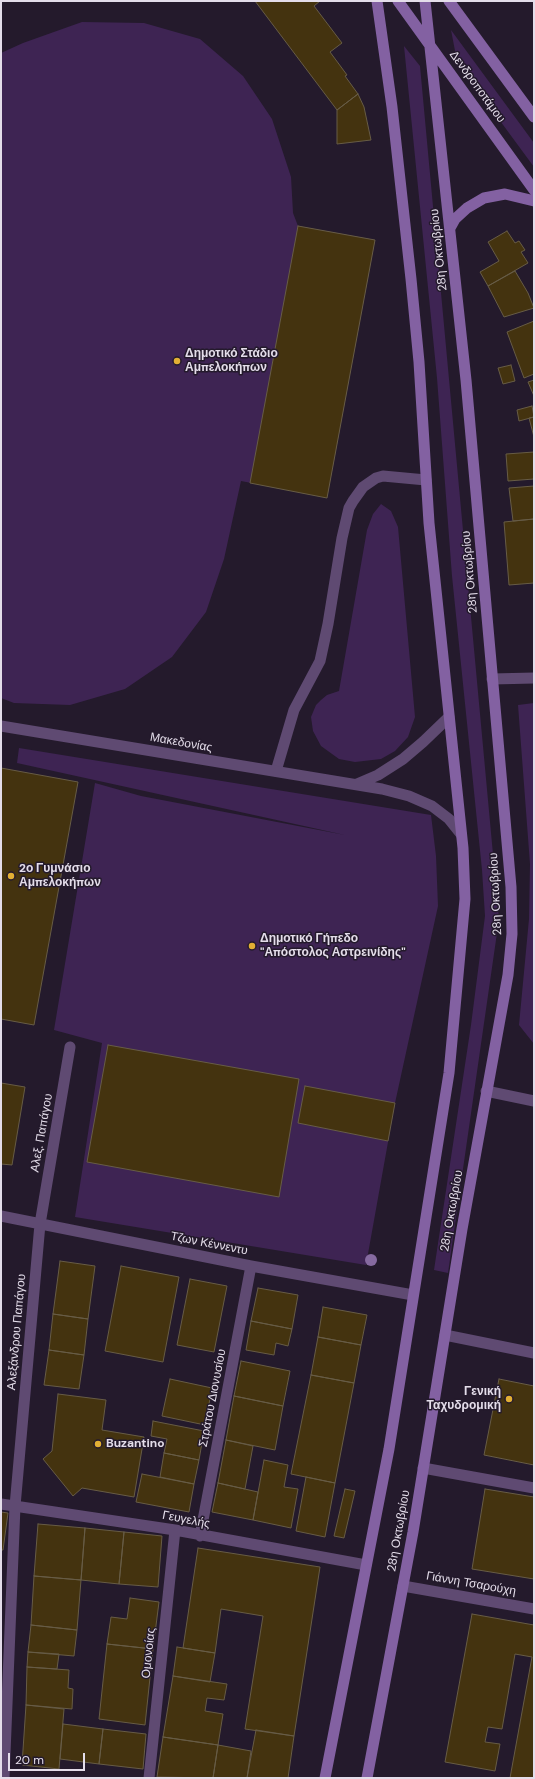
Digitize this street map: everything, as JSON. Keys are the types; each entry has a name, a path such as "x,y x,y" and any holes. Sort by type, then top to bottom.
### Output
{"main road":[{"name":"28η Οκτωβρίου","path":"325,1778 389,1449 452,1048 465,899 462,834 426,480 419,362 411,279 395,131 377,1"},
{"name":"Δενδροποτάμου","path":"398,1 534,190"},
{"name":"28η Οκτωβρίου","path":"367,1778 403,1586 486,1091 508,975 512,918 467,387 428,42 425,1"},
{"path":"448,1 534,117"},
{"path":"450,228 455,219 467,208 484,198 505,194 534,201"}],"street":[{"path":"276,771 294,710 320,661 328,624 342,538 349,508 363,487 376,478 383,476 426,480"},
{"path":"492,679 534,678"},
{"path":"356,784 378,775 403,759 449,717"},
{"name":"Μακεδονίας","path":"1,726 397,792 425,802 443,814 462,834"},
{"name":"Αλεξ. Παπάγου","path":"40,1224 70,1047"},
{"path":"486,1091 534,1101"},
{"name":"Τζων Κέννεντυ","path":"1,1216 251,1266 413,1295"},
{"name":"Αλεξάνδρου Παπάγου","path":"4,1778 14,1506 40,1224"},
{"name":"Στράτου Διονυσίου","path":"200,1536 251,1266"},
{"path":"445,1335 534,1353"},
{"path":"423,1468 534,1488"},
{"name":"Γευγελής","path":"1,1504 175,1530 200,1536 366,1565"},
{"name":"Ομονοίας","path":"149,1778 175,1530"},
{"name":"Γιάννη Τσαρούχη","path":"403,1586 534,1609"}],"shaded area":[{"name":"Δημοτικό Στάδιο Αμπελοκήπων","path":"82,22 144,23 200,39 243,76 272,119 291,177 293,213 298,226 375,240 328,493 309,494 241,481 224,559 206,612 172,657 125,689 70,705 14,703 1,698 1,53 23,43"},
{"path":"451,30 534,143 534,167 459,65"},
{"path":"404,46 420,66 499,919 448,1273 434,1270 471,1025 485,916 482,870 452,576 437,378"},
{"path":"381,504 391,511 398,527 415,717 408,737 395,751 381,759 355,762 339,759 321,746 313,731 311,717 316,705 321,700 327,695 339,691 367,530 373,514"},
{"path":"534,703 534,1044 519,1025 529,919 530,864 518,705"},
{"path":"19,748 431,815 436,856 438,906 395,1103 366,1265 75,1217 102,1043 54,1030 95,783 141,796 345,835 17,763"}],"building":[{"path":"255,1 320,1 314,6 342,43 330,52 347,75 345,76 358,94 337,110"},
{"path":"358,94 364,107 371,140 337,144 337,110"},
{"path":"298,226 375,240 327,498 250,483"},
{"path":"507,231 515,243 519,241 525,250 521,252 528,263 488,286 480,272 499,261 488,242"},
{"path":"515,271 528,293 534,308 504,317 488,286"},
{"path":"534,321 534,374 524,378 507,332"},
{"path":"511,365 515,381 503,384 498,368"},
{"path":"534,380 534,396 528,382"},
{"path":"532,406 534,417 519,421 517,410"},
{"path":"534,417 534,437 529,418"},
{"path":"534,452 534,479 508,481 506,454"},
{"path":"534,486 534,519 513,521 509,488"},
{"path":"534,519 534,583 509,585 504,522"},
{"path":"1,768 78,782 34,1025 1,1019"},
{"path":"108,1045 299,1079 279,1197 87,1162"},
{"path":"1,1083 25,1087 12,1165 1,1164"},
{"path":"305,1086 395,1103 388,1141 298,1123"},
{"path":"60,1261 95,1266 88,1319 53,1314"},
{"path":"121,1266 179,1277 163,1362 105,1351"},
{"path":"190,1279 227,1286 214,1352 177,1345"},
{"path":"258,1288 298,1295 292,1329 251,1321"},
{"path":"323,1307 367,1315 361,1345 318,1337"},
{"path":"53,1314 88,1319 84,1355 49,1350"},
{"path":"251,1321 292,1329 288,1346 276,1343 274,1355 246,1350"},
{"path":"318,1337 361,1345 354,1383 311,1375"},
{"path":"49,1350 84,1355 79,1389 44,1385"},
{"path":"241,1361 290,1371 283,1406 234,1396"},
{"path":"311,1375 354,1383 335,1483 291,1474"},
{"path":"170,1379 212,1388 205,1425 162,1416"},
{"path":"499,1379 534,1386 534,1465 484,1455"},
{"name":"Buzantino","path":"58,1394 106,1400 102,1430 144,1437 134,1497 82,1488 73,1496 43,1459 52,1451"},
{"path":"234,1396 283,1406 275,1450 226,1440"},
{"path":"153,1421 204,1431 199,1460 164,1453 167,1439 151,1436"},
{"path":"226,1440 253,1446 245,1489 218,1483"},
{"path":"164,1453 199,1460 194,1484 160,1477"},
{"path":"264,1460 288,1465 284,1487 298,1489 291,1528 253,1520"},
{"path":"142,1474 194,1484 189,1512 136,1502"},
{"path":"306,1477 335,1483 325,1537 296,1531"},
{"path":"218,1483 258,1492 253,1520 212,1512"},
{"path":"345,1489 355,1491 344,1538 334,1536"},
{"path":"485,1489 534,1497 534,1579 472,1569"},
{"path":"1,1512 8,1513 3,1550 1,1550"},
{"path":"38,1524 85,1528 81,1580 34,1576"},
{"path":"85,1528 124,1532 119,1584 81,1580"},
{"path":"124,1532 162,1536 158,1587 119,1584"},
{"path":"198,1548 320,1567 294,1736 245,1729 263,1616 221,1609 215,1653 183,1648"},
{"path":"34,1576 81,1580 77,1630 31,1625"},
{"path":"130,1598 159,1602 153,1649 107,1644 111,1617 127,1619"},
{"path":"472,1614 534,1625 534,1778 510,1778 532,1657 515,1654 502,1729 488,1727 485,1742 500,1744 495,1771 445,1762"},
{"path":"31,1625 77,1630 74,1656 28,1652"},
{"path":"107,1644 153,1649 145,1725 99,1719"},
{"path":"177,1647 215,1653 210,1682 173,1676"},
{"path":"28,1652 59,1654 57,1669 27,1667"},
{"path":"27,1667 69,1670 68,1688 73,1689 72,1709 26,1705"},
{"path":"173,1676 227,1684 224,1700 207,1698 205,1711 223,1714 218,1745 163,1737"},
{"path":"26,1705 64,1709 59,1769 22,1765"},
{"path":"63,1724 103,1729 99,1764 60,1759"},
{"path":"103,1729 146,1734 143,1769 99,1764"},
{"path":"256,1730 294,1736 288,1778 247,1778"},
{"path":"163,1737 218,1745 213,1778 157,1777"},
{"path":"218,1745 251,1751 247,1778 213,1778"}],"place":[{"name":"Δημοτικό Στάδιο Αμπελοκήπων","path":"177,361"},
{"name":"2ο Γυμνάσιο Αμπελοκήπων","path":"11,876"},
{"name":"Δημοτικό Γήπεδο \"Απόστολος Αστρεινίδης\"","path":"252,946"},
{"name":"Γενική Ταχυδρομική","path":"509,1399"},
{"name":"Buzantino","path":"98,1444"}]}
